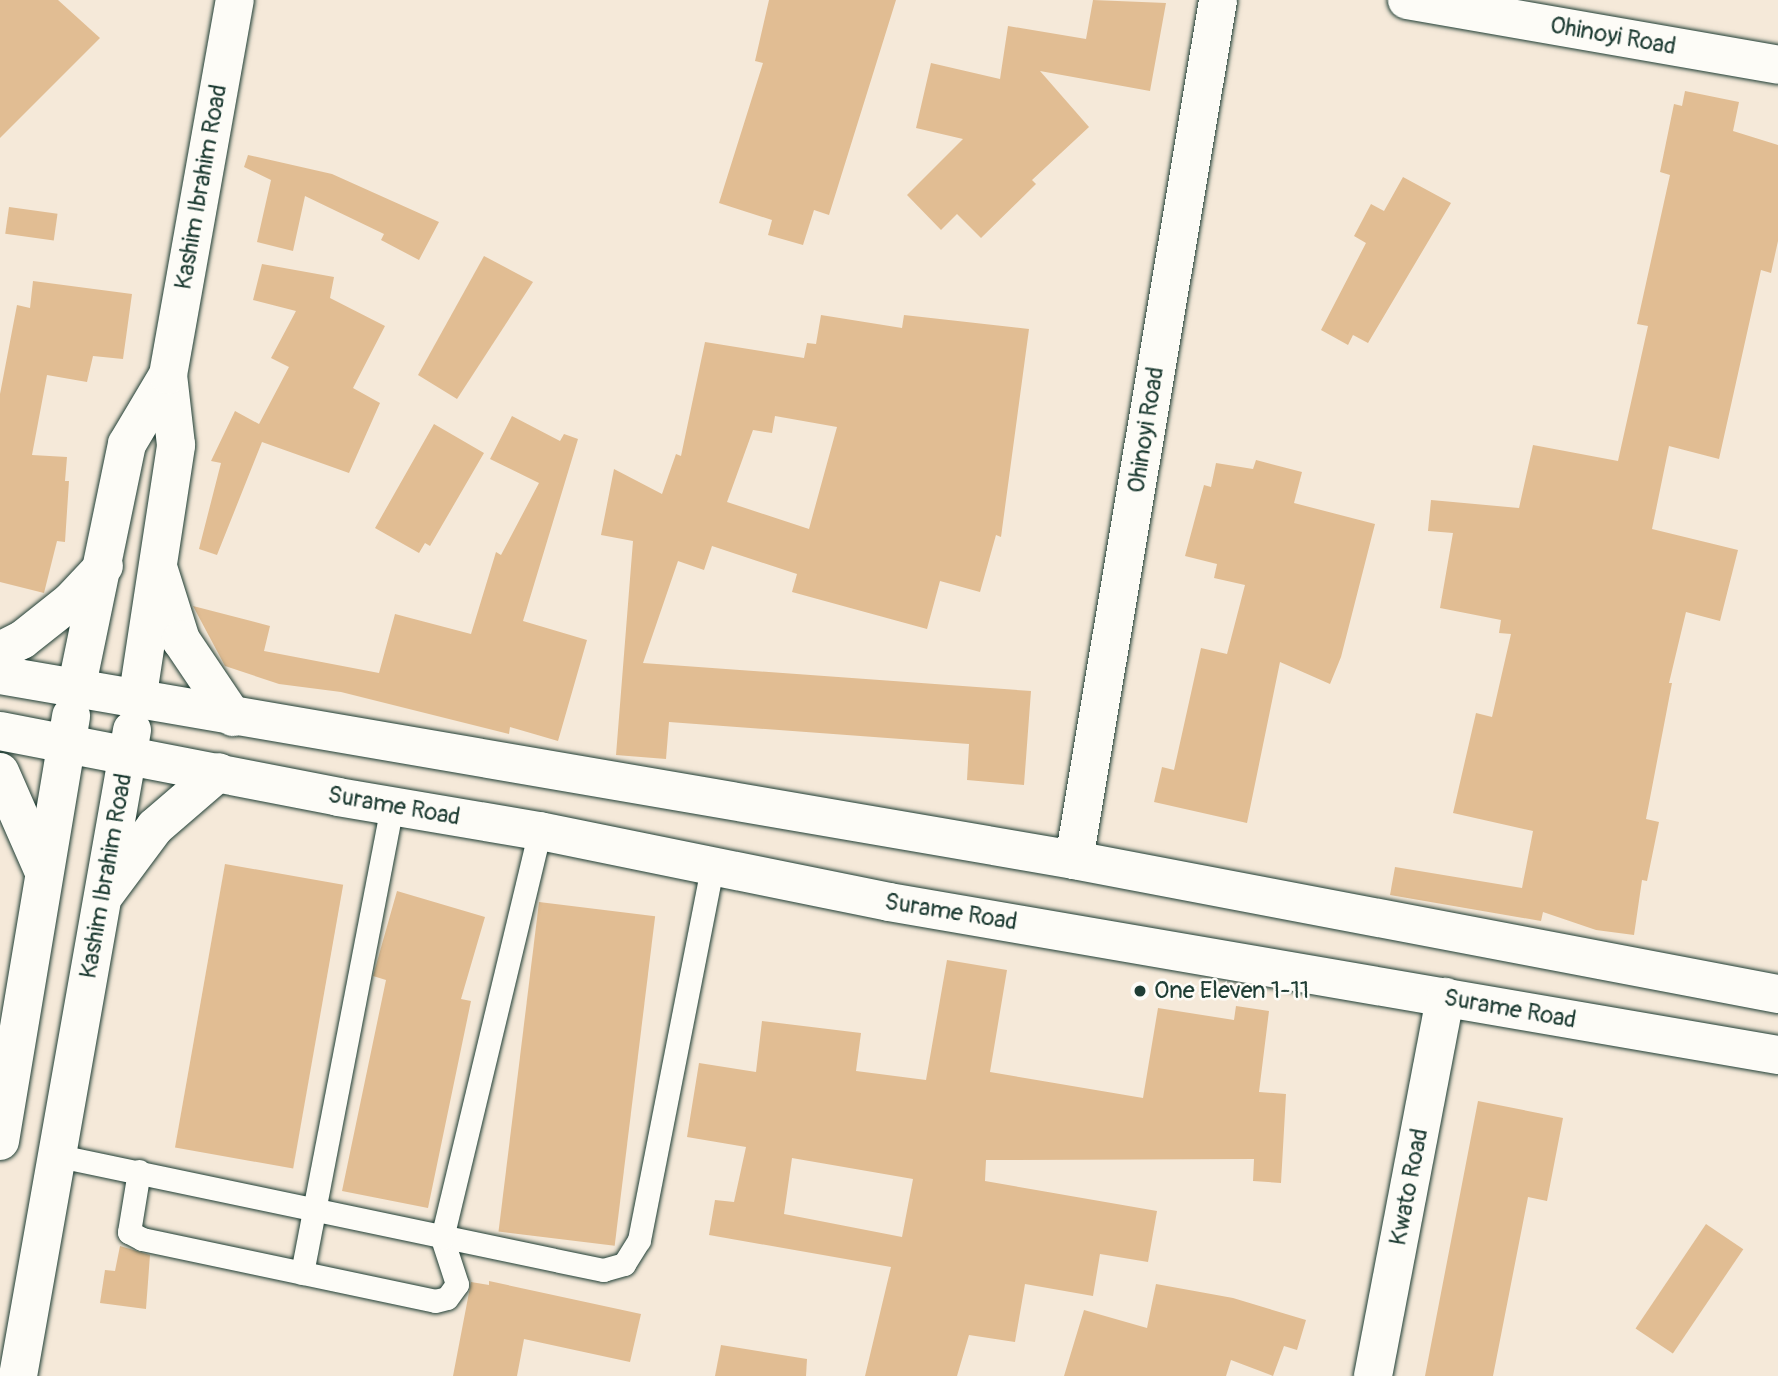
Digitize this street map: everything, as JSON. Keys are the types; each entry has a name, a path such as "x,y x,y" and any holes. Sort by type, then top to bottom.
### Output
{"street":[{"name":"Kashim Ibrahim Road","path":"19,1376 137,701 176,445 168,375 235,0"},
{"name":"Ohinoyi Road","path":"1074,860 1218,0"},
{"name":"Ohinoyi Road","path":"1407,0 1778,65"},
{"name":"Kashim Ibrahim Road","path":"0,1141 66,742 127,444 168,375"},
{"path":"0,651 22,640 71,601 104,566"},
{"path":"158,567 181,640 233,717"},
{"path":"0,675 233,717 422,745 1074,860 1778,994"},
{"name":"Surame Road","path":"0,731 540,831 712,869 1778,1055"},
{"path":"0,772 45,873"},
{"path":"101,900 155,827 219,772"},
{"name":"Kwato Road","path":"1373,1376 1445,997"}],"lane":[{"path":"302,1273 392,805"},
{"path":"139,1171 129,1232 142,1239 435,1301 447,1298 457,1284 442,1238 540,831"},
{"path":"59,1156 603,1270 624,1264 639,1240 712,869"}],"building":[{"path":"0,0 58,0 100,38 0,138"},
{"path":"769,0 896,0 829,215 814,210 803,245 768,235 772,220 719,203 763,63 755,61"},
{"path":"1093,0 1166,3 1150,91 1040,71 1089,127 1032,180 1036,184 981,238 957,214 941,230 907,195 963,139 916,128 931,63 1000,79 1008,26 1086,39"},
{"path":"1685,91 1739,102 1733,131 1778,145 1778,241 1771,273 1761,270 1719,459 1669,446 1652,529 1738,550 1720,621 1686,612 1669,683 1672,683 1646,819 1659,822 1647,881 1642,880 1634,935 1596,930 1543,912 1541,921 1390,895 1395,867 1522,888 1533,831 1453,813 1476,713 1492,717 1511,634 1499,633 1501,620 1440,608 1453,533 1428,531 1431,500 1519,508 1533,445 1618,461 1648,326 1637,324 1670,175 1660,172 1674,104 1682,106"},
{"path":"248,155 332,174 439,222 419,260 381,240 384,234 305,196 293,251 257,242 271,180 244,167"},
{"path":"1403,177 1451,203 1368,343 1353,335 1348,345 1321,330 1366,243 1354,236 1371,204 1384,211"},
{"path":"9,207 58,214 54,241 5,234"},
{"path":"484,256 533,282 457,399 418,375"},
{"path":"262,264 334,277 330,298 385,326 353,388 380,403 349,473 262,442 217,555 199,549 221,463 211,461 235,411 259,424 289,367 271,358 296,311 253,300"},
{"path":"33,281 132,294 123,359 93,356 87,382 47,375 32,455 67,457 65,481 69,481 65,542 57,541 44,593 0,582 0,394 17,305 30,308"},
{"path":"821,315 902,328 904,315 1029,329 1001,537 996,535 980,592 940,581 927,629 792,592 797,574 712,546 704,570 678,561 643,663 1031,691 1024,785 967,780 969,744 669,722 666,759 616,755 633,541 601,535 614,469 662,494 676,454 681,456 705,342 804,358 807,343 816,344","holes":["775,416 837,427 809,529 727,502 753,430 772,433"]},
{"path":"512,416 560,441 564,434 578,439 523,621 587,640 558,741 510,727 509,734 341,692 279,684 225,666 193,606 270,626 264,651 379,673 395,614 471,634 496,552 501,555 539,483 490,459"},
{"path":"434,424 484,453 430,546 425,543 419,553 375,528"},
{"path":"1256,460 1302,472 1294,503 1375,524 1341,657 1330,684 1280,662 1247,823 1154,802 1162,767 1174,770 1201,648 1227,654 1245,585 1214,578 1217,564 1185,556 1204,485 1211,487 1216,463 1253,469"},
{"path":"225,864 343,885 293,1168 175,1148"},
{"path":"397,891 485,917 461,999 471,1001 428,1208 342,1191 386,980 373,976"},
{"path":"539,902 655,916 615,1246 499,1232"},
{"path":"947,960 1007,970 990,1072 1143,1098 1158,1008 1234,1020 1236,1006 1269,1011 1259,1092 1286,1094 1281,1183 1253,1181 1254,1159 986,1160 985,1181 1157,1211 1148,1262 1100,1254 1093,1296 1025,1284 1015,1342 969,1335 957,1376 865,1376 891,1267 709,1235 715,1200 734,1202 746,1147 687,1137 699,1063 756,1072 762,1021 861,1033 856,1071 926,1080","holes":["792,1158 913,1179 902,1237 784,1214"]},
{"path":"1478,1101 1563,1118 1547,1201 1528,1197 1493,1376 1425,1376"},
{"path":"1706,1224 1743,1249 1673,1354 1636,1328"},
{"path":"120,1246 150,1255 146,1309 100,1303 105,1270 115,1271"},
{"path":"489,1281 641,1314 630,1362 524,1339 517,1376 453,1376 471,1282 489,1285"},
{"path":"1156,1284 1233,1298 1306,1320 1297,1350 1284,1346 1273,1376 1231,1360 1226,1376 1064,1376 1084,1310 1147,1328"},
{"path":"721,1345 807,1359 806,1376 715,1376"}],"place":[{"name":"One Eleven 1-11","path":"1140,991"}]}
